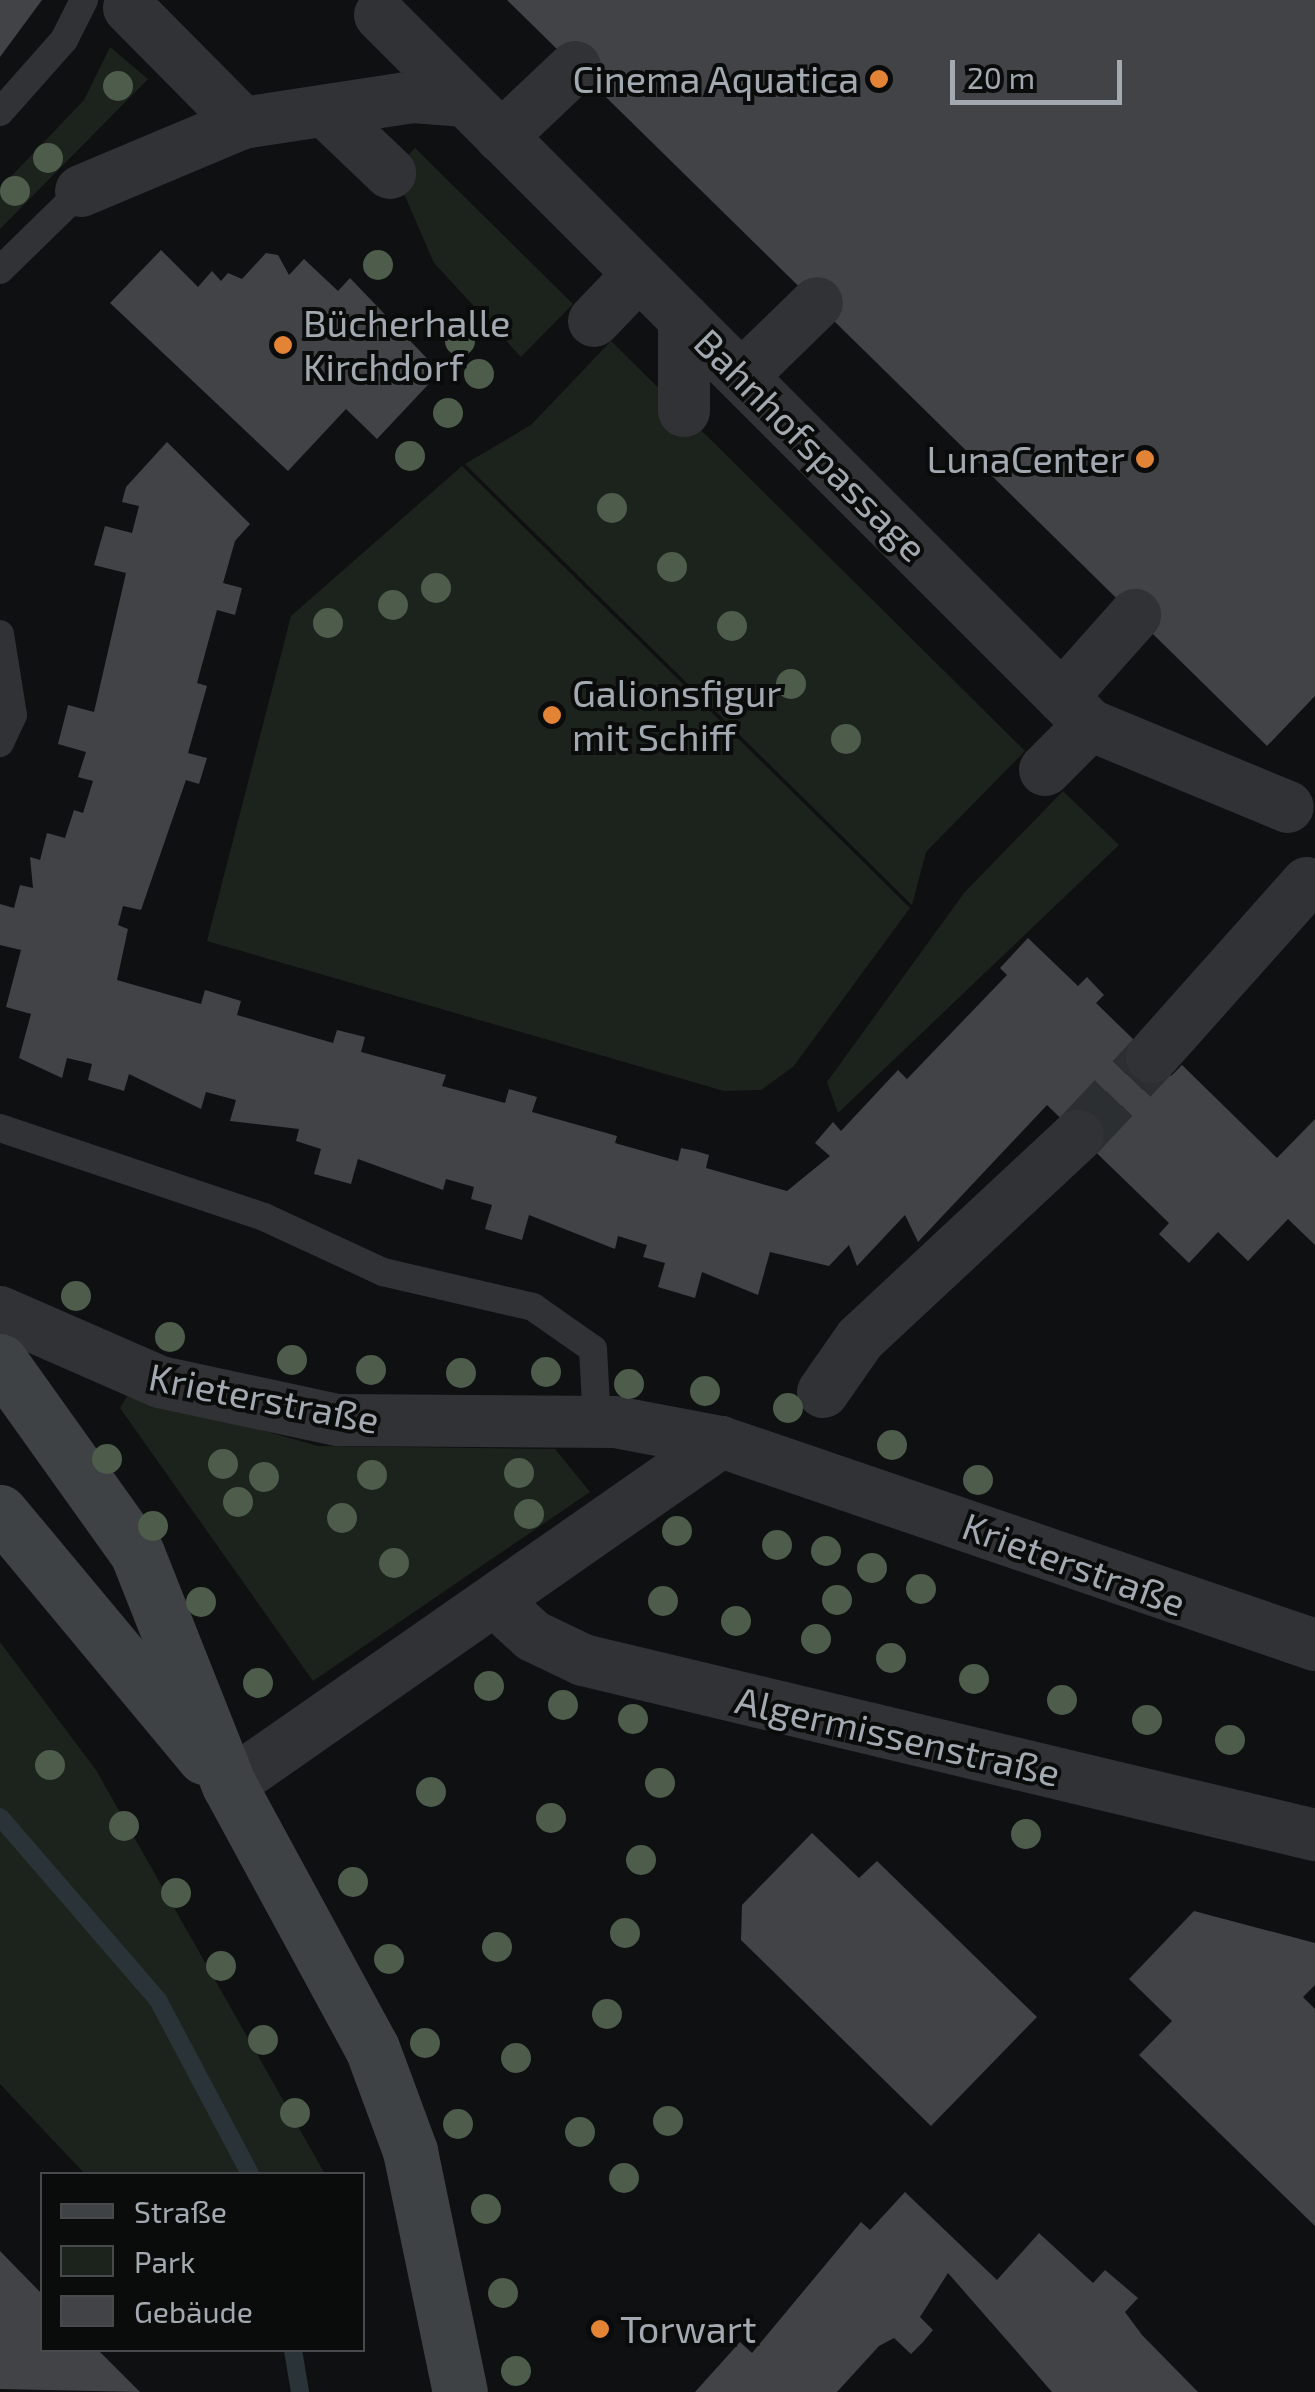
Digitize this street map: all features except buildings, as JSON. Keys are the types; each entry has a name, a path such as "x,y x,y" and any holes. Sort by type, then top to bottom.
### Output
{"main road":[{"path":"0,1361 137,1553 229,1785 372,2048 410,2152 460,2392"},
{"path":"0,1512 229,1785"}],"street":[{"path":"107,4 243,124"},
{"name":"Bahnhofspassage","path":"380,14 1076,711 1302,794"},
{"path":"81,190 243,124 413,97 483,119 575,66"},
{"path":"325,110 390,173"},
{"path":"594,321 638,275"},
{"path":"743,375 817,303"},
{"path":"684,319 684,411"},
{"path":"1045,770 1135,615"},
{"path":"1152,1057 1311,887 1302,794"},
{"path":"823,1392 860,1340 1078,1136"},
{"name":"Krieterstraße","path":"0,1312 160,1382 338,1420 598,1422 720,1442 1315,1645"},
{"path":"229,1785 498,1604 720,1442"},
{"name":"Algermissenstraße","path":"498,1604 532,1636 583,1660 1315,1835"}],"lane":[{"path":"0,112 64,40 107,4"},
{"path":"0,270 81,190"},
{"path":"0,634 13,716 0,743"},
{"path":"0,1128 264,1216 383,1272 533,1307 593,1349 598,1422"}],"green space":[{"path":"110,47 148,79 0,229 0,188 84,100"},
{"path":"415,148 573,304 521,357 434,263 394,171"},
{"path":"611,341 1025,751 926,852 912,905 465,464 531,425"},
{"path":"462,466 910,908 793,1067 761,1090 724,1091 207,941 291,616"},
{"path":"1063,791 1119,845 838,1113 827,1082 964,893"},
{"path":"129,1393 318,1446 555,1449 590,1492 313,1681 120,1408"},
{"path":"0,1642 96,1770 324,2172 83,2172 0,2084"}],"waterway":[{"path":"0,1817 158,2000 249,2172"},
{"path":"293,2352 300,2392"}],"tunnel":[{"path":"1078,1136 1152,1057"}],"place":[{"name":"Cinema Aquatica","path":"879,79"},
{"name":"Bücherhalle Kirchdorf","path":"283,345"},
{"name":"LunaCenter","path":"1145,459"},
{"name":"Galionsfigur mit Schiff","path":"552,715"},
{"name":"Torwart","path":"600,2329"}]}
